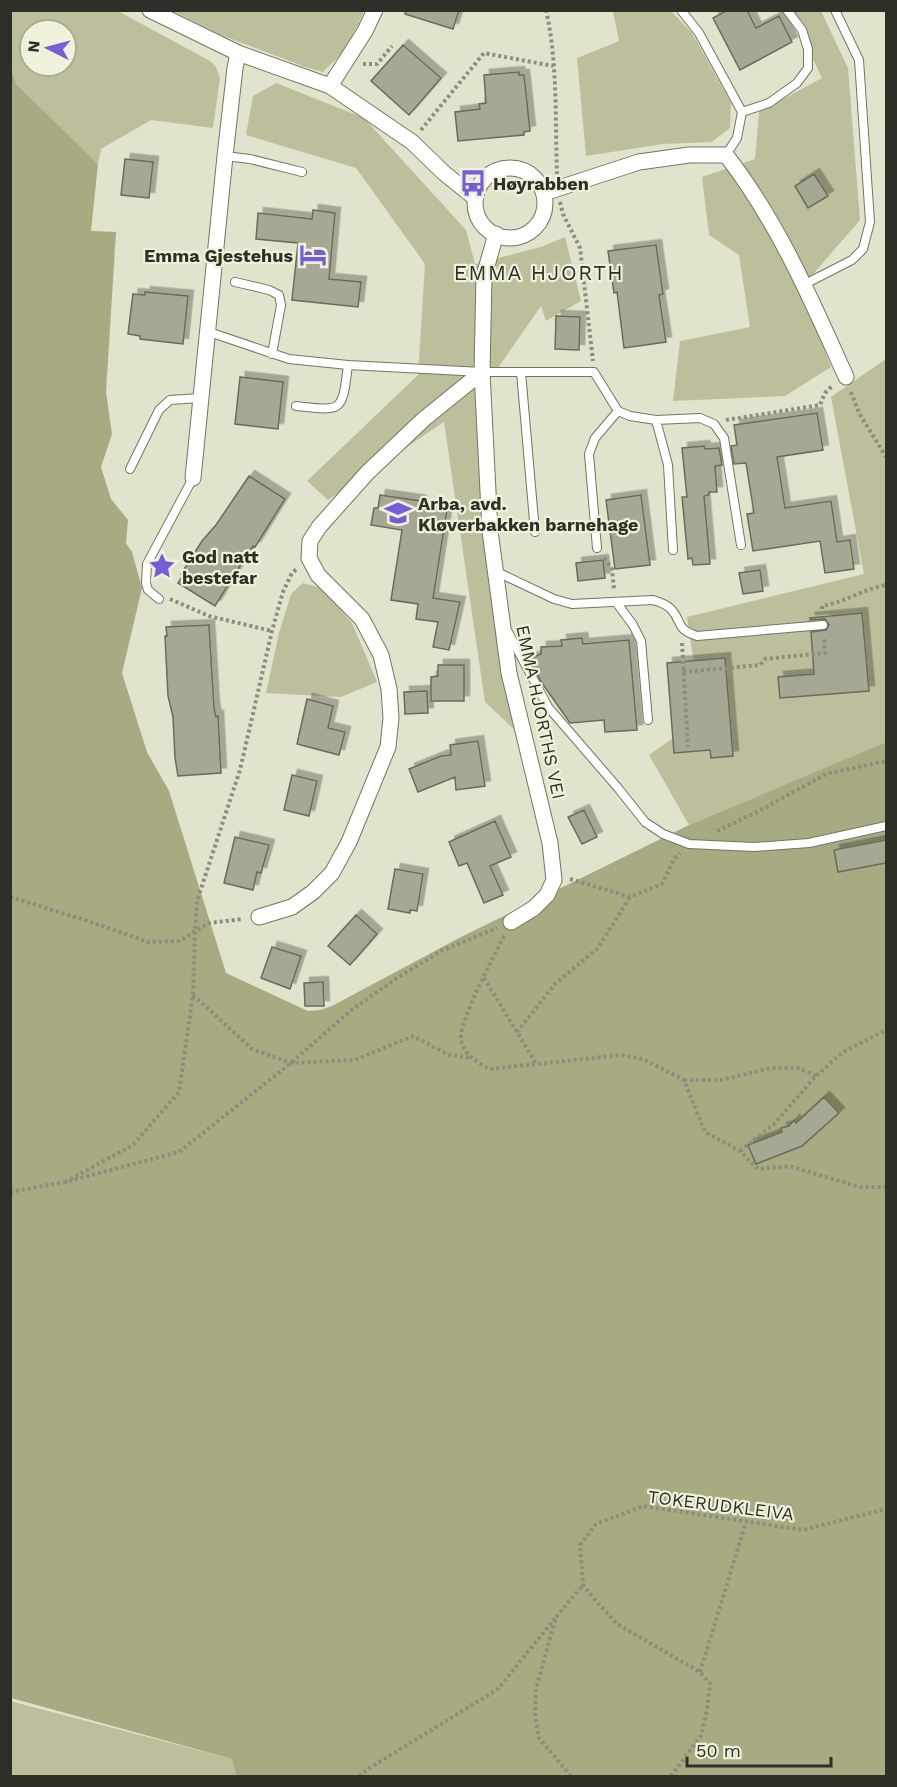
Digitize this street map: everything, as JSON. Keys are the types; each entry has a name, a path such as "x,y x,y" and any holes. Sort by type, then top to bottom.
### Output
{"street":[{"path":"150,10 238,53 330,86 412,142 444,173 475,198"},
{"path":"330,86 365,31 375,10"},
{"path":"193,478 225,156 238,53"},
{"path":"551,191 531,174 520,169 496,170 486,177 479,187 475,198 476,210 481,221 489,230 510,238 520,236 530,232 538,224 551,191 639,162 689,156 726,155 745,180 805,284 846,377"},
{"name":"EMMA HJORTHS VEI","path":"496,234 484,276 482,372 490,531 509,673 550,843 554,880 547,895 534,908 511,922"},
{"path":"259,917 292,907 313,892 332,873 349,842 388,747 391,718 389,689 381,655 362,619 318,575 309,558 310,541 319,526 367,473 424,419 482,372"}],"lane":[{"path":"681,10 699,33 742,112 737,138 726,155"},
{"path":"742,112 769,103 797,83 808,68 808,49 802,30 787,10"},
{"path":"805,284 852,260 863,249 870,222 859,60 835,10"},
{"path":"225,156 250,159 302,172"},
{"path":"235,282 269,290 279,295 281,305 272,354"},
{"path":"209,332 290,359 482,372 594,372 618,411 630,416 656,420 700,418 714,424 724,438 741,545"},
{"path":"296,406 335,408 345,393 348,364"},
{"path":"521,372 536,532"},
{"path":"130,469 159,410 170,400 200,398"},
{"path":"597,548 589,454 595,438 618,411"},
{"path":"656,420 668,465 673,550"},
{"path":"159,600 148,590 147,564 193,478"},
{"path":"495,571 554,599 572,604 653,600 663,603 672,610 680,626 687,633 697,636 823,625"},
{"path":"616,602 633,625 641,641 648,720"},
{"path":"501,620 548,707 645,822 663,834 689,844 754,847 808,843 886,826"}],"path":[{"path":"546,10 553,66 551,191 580,248 594,372"},
{"path":"359,63 377,64 392,46"},
{"path":"423,128 484,53 553,66"},
{"path":"714,424 737,417 820,405 831,386 846,377 859,413 886,457"},
{"path":"597,548 612,569 616,602"},
{"path":"65,1182 133,1145 179,1092 193,995 198,901 240,770 283,592 292,573 309,558"},
{"path":"159,600 166,598 209,616 272,631"},
{"path":"687,633 682,643 688,747"},
{"path":"10,897 148,942 179,941 209,923 259,917"},
{"path":"517,1032 555,984 598,948 630,897"},
{"path":"471,1059 461,1040 463,1024 511,922"},
{"path":"10,1192 65,1182 179,1152 291,1063 350,1011 397,978 443,950 511,922"},
{"path":"484,978 537,1065"},
{"path":"193,995 252,1049 291,1063 355,1060 413,1036 449,1055 471,1059 489,1069 621,1055 643,1059 684,1080 721,1080 771,1068 798,1068 816,1076"},
{"path":"740,1151 774,1124 816,1076 843,1052 886,1030"},
{"path":"684,1080 705,1132 740,1151 758,1169 789,1167 860,1187 886,1187"},
{"name":"TOKERUDKLEIVA","path":"583,1585 580,1545 596,1524 643,1506 803,1530 886,1509"},
{"path":"700,1672 746,1522"},
{"path":"359,1776 368,1768 498,1689 583,1585 618,1624 700,1672 710,1684 701,1736 670,1776"},
{"path":"556,1617 536,1689 535,1718 539,1738 571,1776"}],"green space":[{"path":"10,11 118,11 210,61 216,67 220,78 213,128 151,120 101,149 98,164 15,84 11,64"},
{"path":"173,11 364,11 341,54 323,72 221,35"},
{"path":"613,11 671,11 692,33 731,103 730,128 712,142 663,144 586,156 577,58 619,41"},
{"path":"790,11 821,11 848,68 860,220 801,288 831,367 785,396 673,401 680,341 750,327 739,255 709,235 702,177 755,159 759,112 822,78"},
{"path":"10,64 16,84 98,164 91,231 116,232 106,392 112,434 101,467 111,499 128,520 126,543 132,552 142,588 122,673 147,752 169,791 226,973 308,1011 332,1006 459,938 689,825 886,742 886,1776 236,1776 232,1759 11,1698"},
{"path":"276,83 364,118 466,230 475,264 541,247 565,237 581,301 546,321 541,306 475,401 500,627 518,733 485,702 444,422 328,500 307,481 418,375 425,264 356,168 246,135 253,96"},
{"path":"886,359 886,742 689,825 649,755 702,718 687,617 864,574 831,397"},
{"path":"303,583 322,588 352,623 377,682 341,697 266,693 279,633 291,594"},
{"path":"10,1701 232,1759 236,1776 11,1776"}],"building":[{"path":"406,10 459,10 453,29 405,14"},
{"path":"728,10 747,10 756,28 779,16 792,42 740,70 713,18"},
{"path":"403,45 441,78 409,115 371,81"},
{"path":"519,72 519,75 524,75 530,131 524,132 524,135 458,141 455,112 480,109 479,104 486,103 484,75"},
{"path":"125,159 153,162 149,198 121,195"},
{"path":"814,174 828,196 808,208 795,186"},
{"path":"313,210 335,213 329,279 361,282 358,307 292,300 298,243 256,239 258,213 312,219"},
{"path":"656,245 663,294 659,295 666,342 624,348 617,292 614,293 608,251"},
{"path":"145,292 188,296 183,344 140,339 140,336 128,334 133,294 145,295"},
{"path":"556,316 580,317 579,350 555,349"},
{"path":"240,377 283,382 278,429 235,424"},
{"path":"817,413 823,450 777,457 785,508 831,501 837,542 850,540 854,569 825,573 820,541 753,551 747,514 754,513 746,463 734,464 731,446 737,445 734,425"},
{"path":"704,446 705,449 719,448 722,465 715,466 717,492 709,492 709,495 704,496 710,564 693,565 692,558 688,559 682,497 687,497 682,448"},
{"path":"249,476 285,499 215,606 178,583 183,575 181,574 202,541 216,525"},
{"path":"380,495 421,501 420,506 447,510 433,598 460,602 449,650 433,647 438,622 416,619 418,604 391,600 402,530 371,525 374,508 378,508"},
{"path":"641,495 650,565 615,569 606,500"},
{"path":"603,560 605,578 578,581 576,563"},
{"path":"760,570 763,591 743,594 739,573"},
{"path":"862,613 869,691 780,698 778,677 814,674 811,632 826,630 829,625 825,619 810,620 810,618"},
{"path":"209,625 221,773 178,776 173,717 168,696 166,627"},
{"path":"582,638 583,644 629,640 637,730 605,732 604,720 570,723 542,683 529,659 541,654 541,647 562,646 561,640"},
{"path":"725,658 733,756 711,758 710,750 674,753 667,663"},
{"path":"438,665 464,665 464,701 431,701 431,677 438,676"},
{"path":"427,691 428,713 405,714 404,692"},
{"path":"307,699 333,706 328,728 345,732 339,755 297,744"},
{"path":"478,741 485,786 456,790 455,777 418,792 409,769 441,756 451,755 450,745"},
{"path":"292,775 317,781 309,816 284,810"},
{"path":"584,810 597,837 582,844 568,817"},
{"path":"495,821 511,857 490,866 503,895 484,903 467,863 459,866 449,842"},
{"path":"235,837 269,845 261,873 257,872 253,890 224,883"},
{"path":"886,840 886,863 838,872 834,850"},
{"path":"395,869 423,874 417,911 410,910 410,913 388,909"},
{"path":"356,915 377,934 350,965 328,946"},
{"path":"272,947 301,956 290,989 261,978"},
{"path":"323,982 324,1006 305,1006 304,983"},
{"path":"824,1097 839,1113 802,1146 756,1164 748,1145 782,1132 781,1128 789,1126 794,1120 796,1123"}],"place":[{"name":"Høyrabben","path":"473,183"},
{"name":"Emma Gjestehus","path":"313,255"},
{"name":"Arba, avd. Kløverbakken barnehage","path":"398,513"},
{"name":"God natt bestefar","path":"162,566"}],"district":[{"name":"EMMA HJORTH","path":"539,272"}]}
